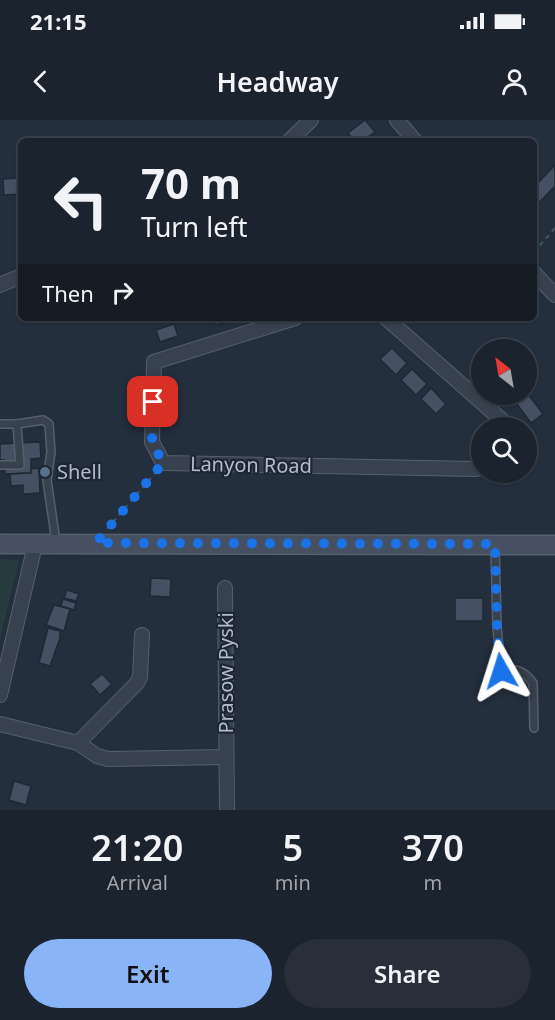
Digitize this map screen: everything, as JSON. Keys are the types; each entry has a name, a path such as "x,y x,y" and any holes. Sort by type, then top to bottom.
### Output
{"main road":[{"path":"0,544 555,544"}],"street":[{"path":"293,138 311,120"},
{"path":"396,120 412,138"},
{"path":"537,276 555,296"},
{"path":"0,285 18,277"},
{"name":"Lanyon Road","path":"285,321 154,362 152,442 163,463 471,469"},
{"path":"389,321 498,417"},
{"path":"0,695 28,586 35,545"},
{"name":"Prasow Pyski","path":"225,588 227,809"},
{"path":"78,743 137,683 140,677 142,635"},
{"name":"Prasow Pyski","path":"0,724 78,743 97,756 108,759 226,757"}],"lane":[{"path":"0,424 43,420 49,424 51,452 47,480 56,544"},
{"path":"0,465 20,465 17,424"},
{"path":"495,544 497,627 501,671 512,669 522,672 533,683 534,728"}],"path":[{"path":"537,249 555,228"},
{"path":"96,543 163,463"}],"green space":[{"path":"0,559 19,560 0,639"}],"building":[{"path":"365,120 375,132 366,138 352,138 348,133"},
{"path":"555,165 555,186 537,205 537,184"},
{"path":"18,178 18,194 4,195 3,179"},
{"path":"215,321 229,321 216,325"},
{"path":"174,324 178,336 160,342 156,330"},
{"path":"392,348 407,363 396,375 380,359"},
{"path":"412,369 427,384 416,395 401,380"},
{"path":"431,388 446,404 436,414 421,399"},
{"path":"518,405 536,405 543,414 537,418 526,417"},
{"path":"40,442 41,458 31,459 31,473 5,474 4,460 0,460 0,444"},
{"path":"39,468 40,493 23,494 23,485 11,486 10,474 31,473 31,469"},
{"path":"151,578 171,579 170,597 150,596"},
{"path":"67,590 79,594 76,601 64,598"},
{"path":"455,598 483,598 483,621 455,621"},
{"path":"63,599 76,603 74,610 61,606"},
{"path":"54,605 70,609 64,631 46,625"},
{"path":"48,628 60,631 60,638 50,666 39,663"},
{"path":"102,674 112,684 100,695 90,684"},
{"path":"14,781 31,786 26,805 9,800"}],"place":[{"name":"Shell","path":"45,472"}],"route":[{"path":"153,402 152,442 163,463 96,543 495,544 497,627 501,671"}]}
